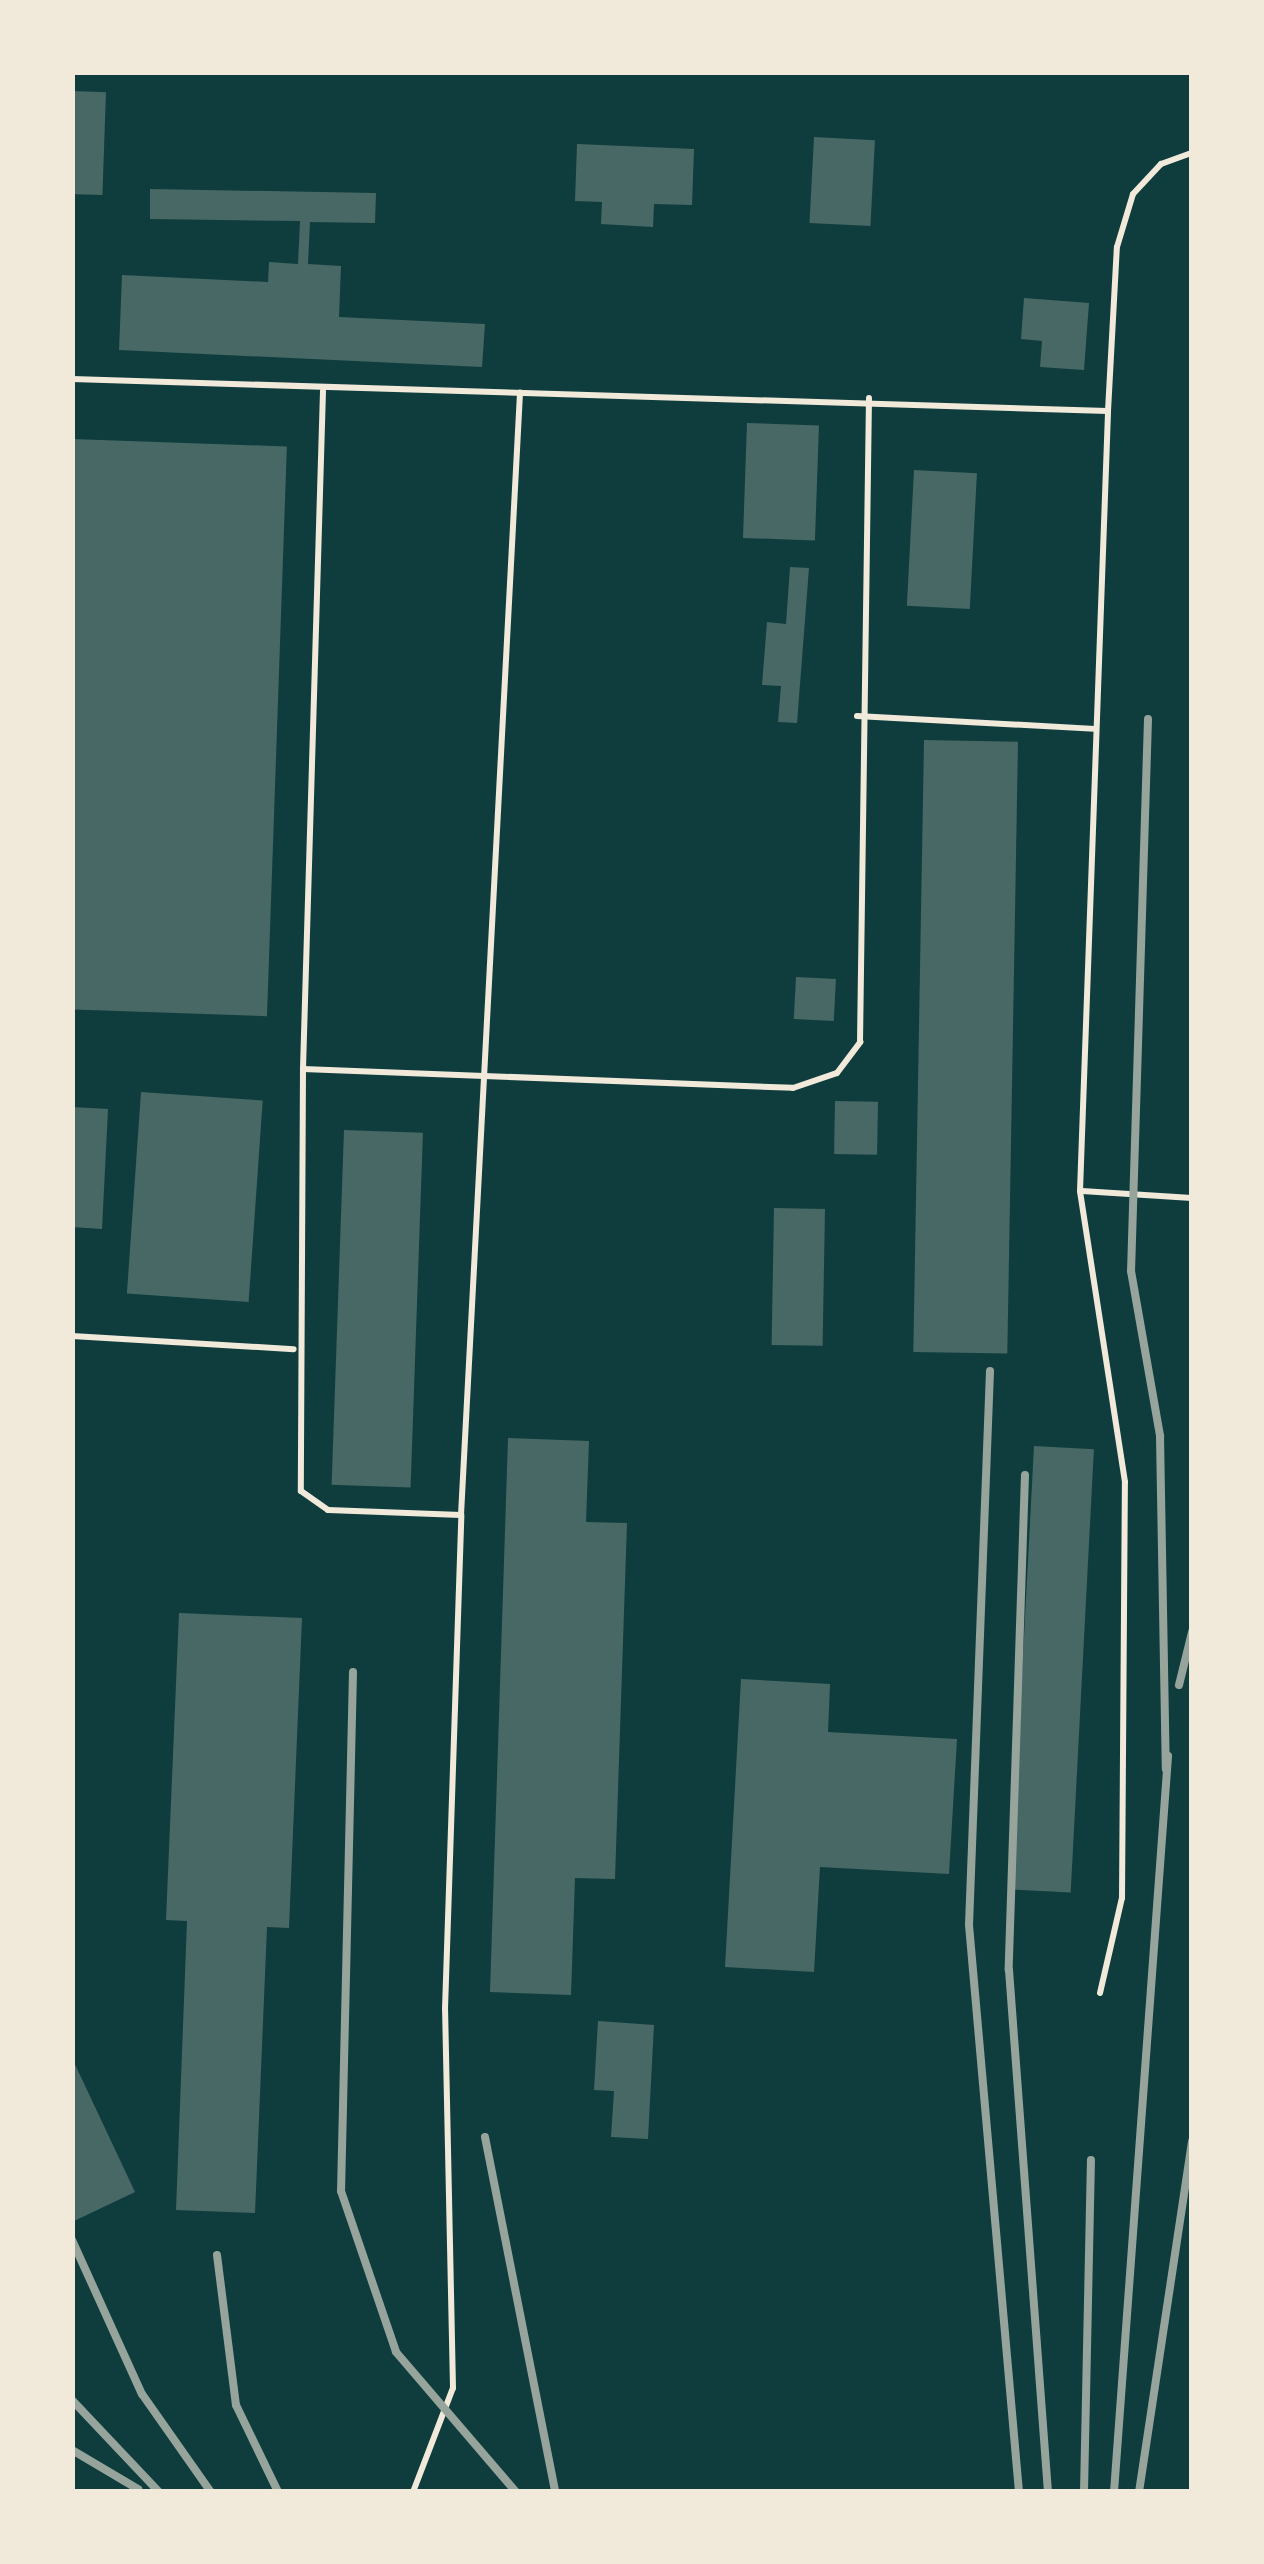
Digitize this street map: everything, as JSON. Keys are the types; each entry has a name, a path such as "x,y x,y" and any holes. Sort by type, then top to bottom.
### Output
{"lane":[{"path":"1100,1993 1122,1898 1124,1482 1081,1191 1108,411 1117,247 1133,194 1161,164 1192,153"},
{"path":"72,379 323,391 868,398 1108,411"},
{"path":"323,391 294,1349 310,1505 461,1516"},
{"path":"413,2492 453,2389 445,2009 461,1516 520,393"},
{"path":"303,1069 794,1088 838,1073 860,1042 857,716 868,398"},
{"path":"857,716 1095,729"},
{"path":"1081,1191 1192,1198"},
{"path":"72,1336 294,1349"}],"building":[{"path":"72,91 106,92 102,195 72,194"},
{"path":"814,137 875,140 870,226 809,223"},
{"path":"577,144 694,149 692,205 654,204 653,227 601,224 602,202 575,201"},
{"path":"150,189 376,193 375,223 310,222 308,264 341,266 339,317 485,324 482,367 119,350 122,275 268,282 269,262 298,264 300,221 150,219"},
{"path":"1024,298 1089,303 1084,370 1040,367 1042,341 1021,339"},
{"path":"747,423 819,426 815,540 743,538"},
{"path":"72,439 287,447 267,1016 72,1009"},
{"path":"914,470 977,473 970,609 907,606"},
{"path":"790,567 809,568 797,723 778,722 781,686 762,685 767,622 786,624"},
{"path":"924,740 1018,742 1007,1354 913,1352"},
{"path":"796,977 836,979 834,1021 794,1019"},
{"path":"141,1092 263,1101 249,1302 127,1294"},
{"path":"835,1101 878,1102 877,1155 834,1154"},
{"path":"72,1107 108,1109 102,1229 72,1227"},
{"path":"344,1130 423,1133 411,1488 332,1485"},
{"path":"774,1208 825,1209 823,1346 772,1345"},
{"path":"508,1438 589,1441 586,1522 627,1523 615,1879 575,1878 571,1995 490,1992"},
{"path":"1034,1446 1094,1449 1071,1893 1011,1889"},
{"path":"179,1613 302,1618 289,1928 267,1927 255,2213 176,2210 187,1921 166,1920"},
{"path":"741,1679 830,1684 828,1732 957,1739 949,1874 820,1867 814,1972 725,1967"},
{"path":"598,2021 654,2025 648,2139 611,2137 614,2091 594,2090"},
{"path":"72,2058 135,2192 72,2222"}],"railway":[{"path":"1148,719 1131,1271 1160,1436 1166,1769"},
{"path":"990,1371 969,1925 1019,2492"},
{"path":"1025,1475 1009,1970 1048,2492"},
{"path":"1179,1685 1192,1632"},
{"path":"353,1672 341,2191 396,2352 516,2492"},
{"path":"1114,2492 1168,1756"},
{"path":"485,2137 555,2492"},
{"path":"1139,2492 1192,2141"},
{"path":"1084,2492 1091,2160"},
{"path":"72,2240 142,2394 211,2492"},
{"path":"217,2255 236,2405 278,2492"},
{"path":"72,2400 159,2492"},
{"path":"72,2450 138,2489"}]}
